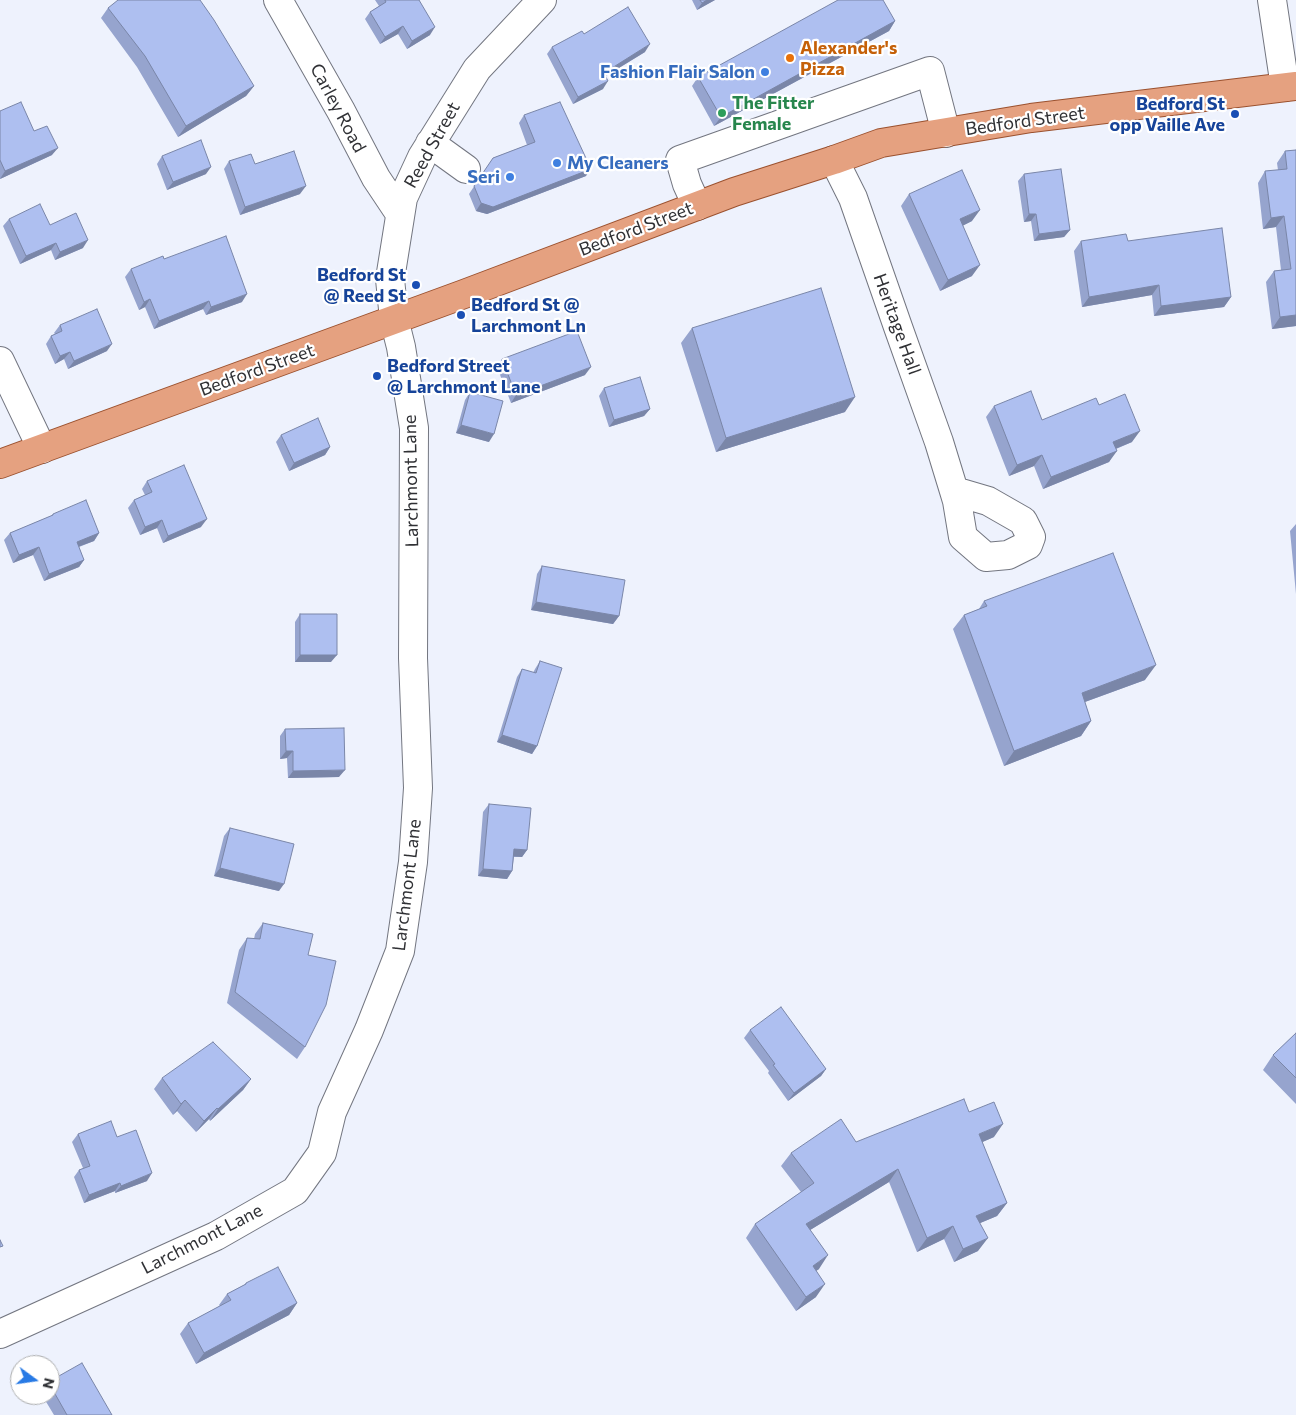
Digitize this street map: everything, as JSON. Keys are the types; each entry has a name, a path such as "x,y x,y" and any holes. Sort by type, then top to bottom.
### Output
{"main road":[{"name":"Bedford Street","path":"0,464 734,192 881,143 1031,118 1291,87"}],"street":[{"name":"Carley Road","path":"278,0 341,111 376,178 400,214"},
{"name":"Reed Street","path":"394,319 390,279 400,214 403,198 422,157 477,69 542,0"},
{"path":"1272,0 1291,87"},
{"path":"697,206 687,184 680,160 930,71 946,132"},
{"path":"430,143 466,169"},
{"name":"Heritage Hall","path":"834,160 853,198 939,442 954,491"},
{"name":"Larchmont Lane","path":"0,1334 216,1236 295,1191 322,1153 332,1112 387,986 400,951 413,862 418,788 413,658 414,428 401,347 394,319"},
{"path":"0,361 42,449"}],"building":[{"path":"118,0 200,0 254,86 186,126 145,56 108,8"},
{"path":"385,0 419,0 435,27 412,41 403,26 385,37 370,12 386,2"},
{"path":"838,0 883,0 895,21 721,117 698,77"},
{"path":"628,7 650,44 604,73 608,81 578,97 552,47 582,31 584,34"},
{"path":"21,102 34,131 47,126 58,148 5,171 0,160 0,111"},
{"path":"560,102 591,169 493,207 481,203 474,186 493,158 535,142 524,115"},
{"path":"201,140 211,167 173,182 162,156"},
{"path":"1296,150 1296,315 1280,317 1274,271 1291,269 1284,216 1271,218 1265,171 1287,169 1285,151"},
{"path":"294,151 306,186 245,207 229,161 251,154 255,164"},
{"path":"1061,169 1070,230 1039,234 1036,214 1029,214 1024,174"},
{"path":"962,170 980,210 960,219 980,265 948,280 909,194"},
{"path":"40,204 50,225 76,213 88,240 60,252 56,243 26,256 9,219"},
{"path":"1222,228 1231,297 1161,306 1159,285 1089,297 1081,241 1126,234 1128,241"},
{"path":"226,236 247,294 211,307 209,301 159,321 150,299 144,302 131,269 163,256 164,259"},
{"path":"821,288 855,397 726,438 692,328"},
{"path":"97,309 112,344 74,361 70,352 60,356 51,336 62,331 60,325"},
{"path":"577,331 591,367 516,395 502,359"},
{"path":"640,377 650,409 614,420 604,388"},
{"path":"1031,391 1042,420 1096,398 1099,405 1125,394 1140,431 1113,442 1117,451 1051,477 1042,455 1017,465 994,406"},
{"path":"470,392 503,401 494,434 461,425"},
{"path":"318,418 330,447 294,463 281,435"},
{"path":"184,465 207,519 168,536 162,520 145,527 134,500 152,492 147,481"},
{"path":"86,500 99,533 77,542 84,560 49,574 39,547 19,555 10,533"},
{"path":"1113,553 1156,665 1082,693 1091,721 1014,751 964,615 987,606 984,601"},
{"path":"542,566 625,580 619,616 536,602"},
{"path":"300,614 337,614 337,655 300,655"},
{"path":"540,661 562,668 537,746 502,735 522,669 536,673"},
{"path":"344,728 345,770 293,771 293,751 286,751 285,729"},
{"path":"489,804 531,808 527,850 514,849 512,871 483,869"},
{"path":"230,828 294,844 284,884 220,868"},
{"path":"263,923 313,934 308,955 336,961 326,1005 305,1047 235,992 247,938 260,939"},
{"path":"781,1007 826,1069 794,1093 750,1030"},
{"path":"1296,1033 1296,1078 1273,1055"},
{"path":"213,1042 251,1079 204,1121 185,1100 181,1104 162,1078"},
{"path":"964,1099 969,1112 994,1102 1003,1124 979,1134 1007,1203 976,1216 988,1238 963,1249 953,1226 927,1238 898,1169 806,1224 828,1255 813,1266 825,1284 806,1297 755,1224 814,1183 791,1153 841,1119 856,1142"},
{"path":"111,1121 117,1137 136,1130 152,1173 121,1186 120,1183 89,1195 79,1170 90,1166 78,1134"},
{"path":"278,1267 297,1303 204,1353 188,1323 231,1300 227,1294"},
{"path":"82,1363 112,1415 67,1415 60,1403 60,1375"}],"place":[{"name":"Alexander's Pizza","path":"790,58"},
{"name":"Fashion Flair Salon","path":"765,72"},
{"name":"The Fitter Female","path":"722,113"},
{"name":"Bedford St opp Vaille Ave","path":"1235,114"},
{"name":"My Cleaners","path":"557,163"},
{"name":"Seri","path":"510,177"},
{"name":"Bedford St @ Reed St","path":"416,285"},
{"name":"Bedford St @ Larchmont Ln","path":"461,315"},
{"name":"Bedford Street @ Larchmont Lane","path":"377,376"}]}
